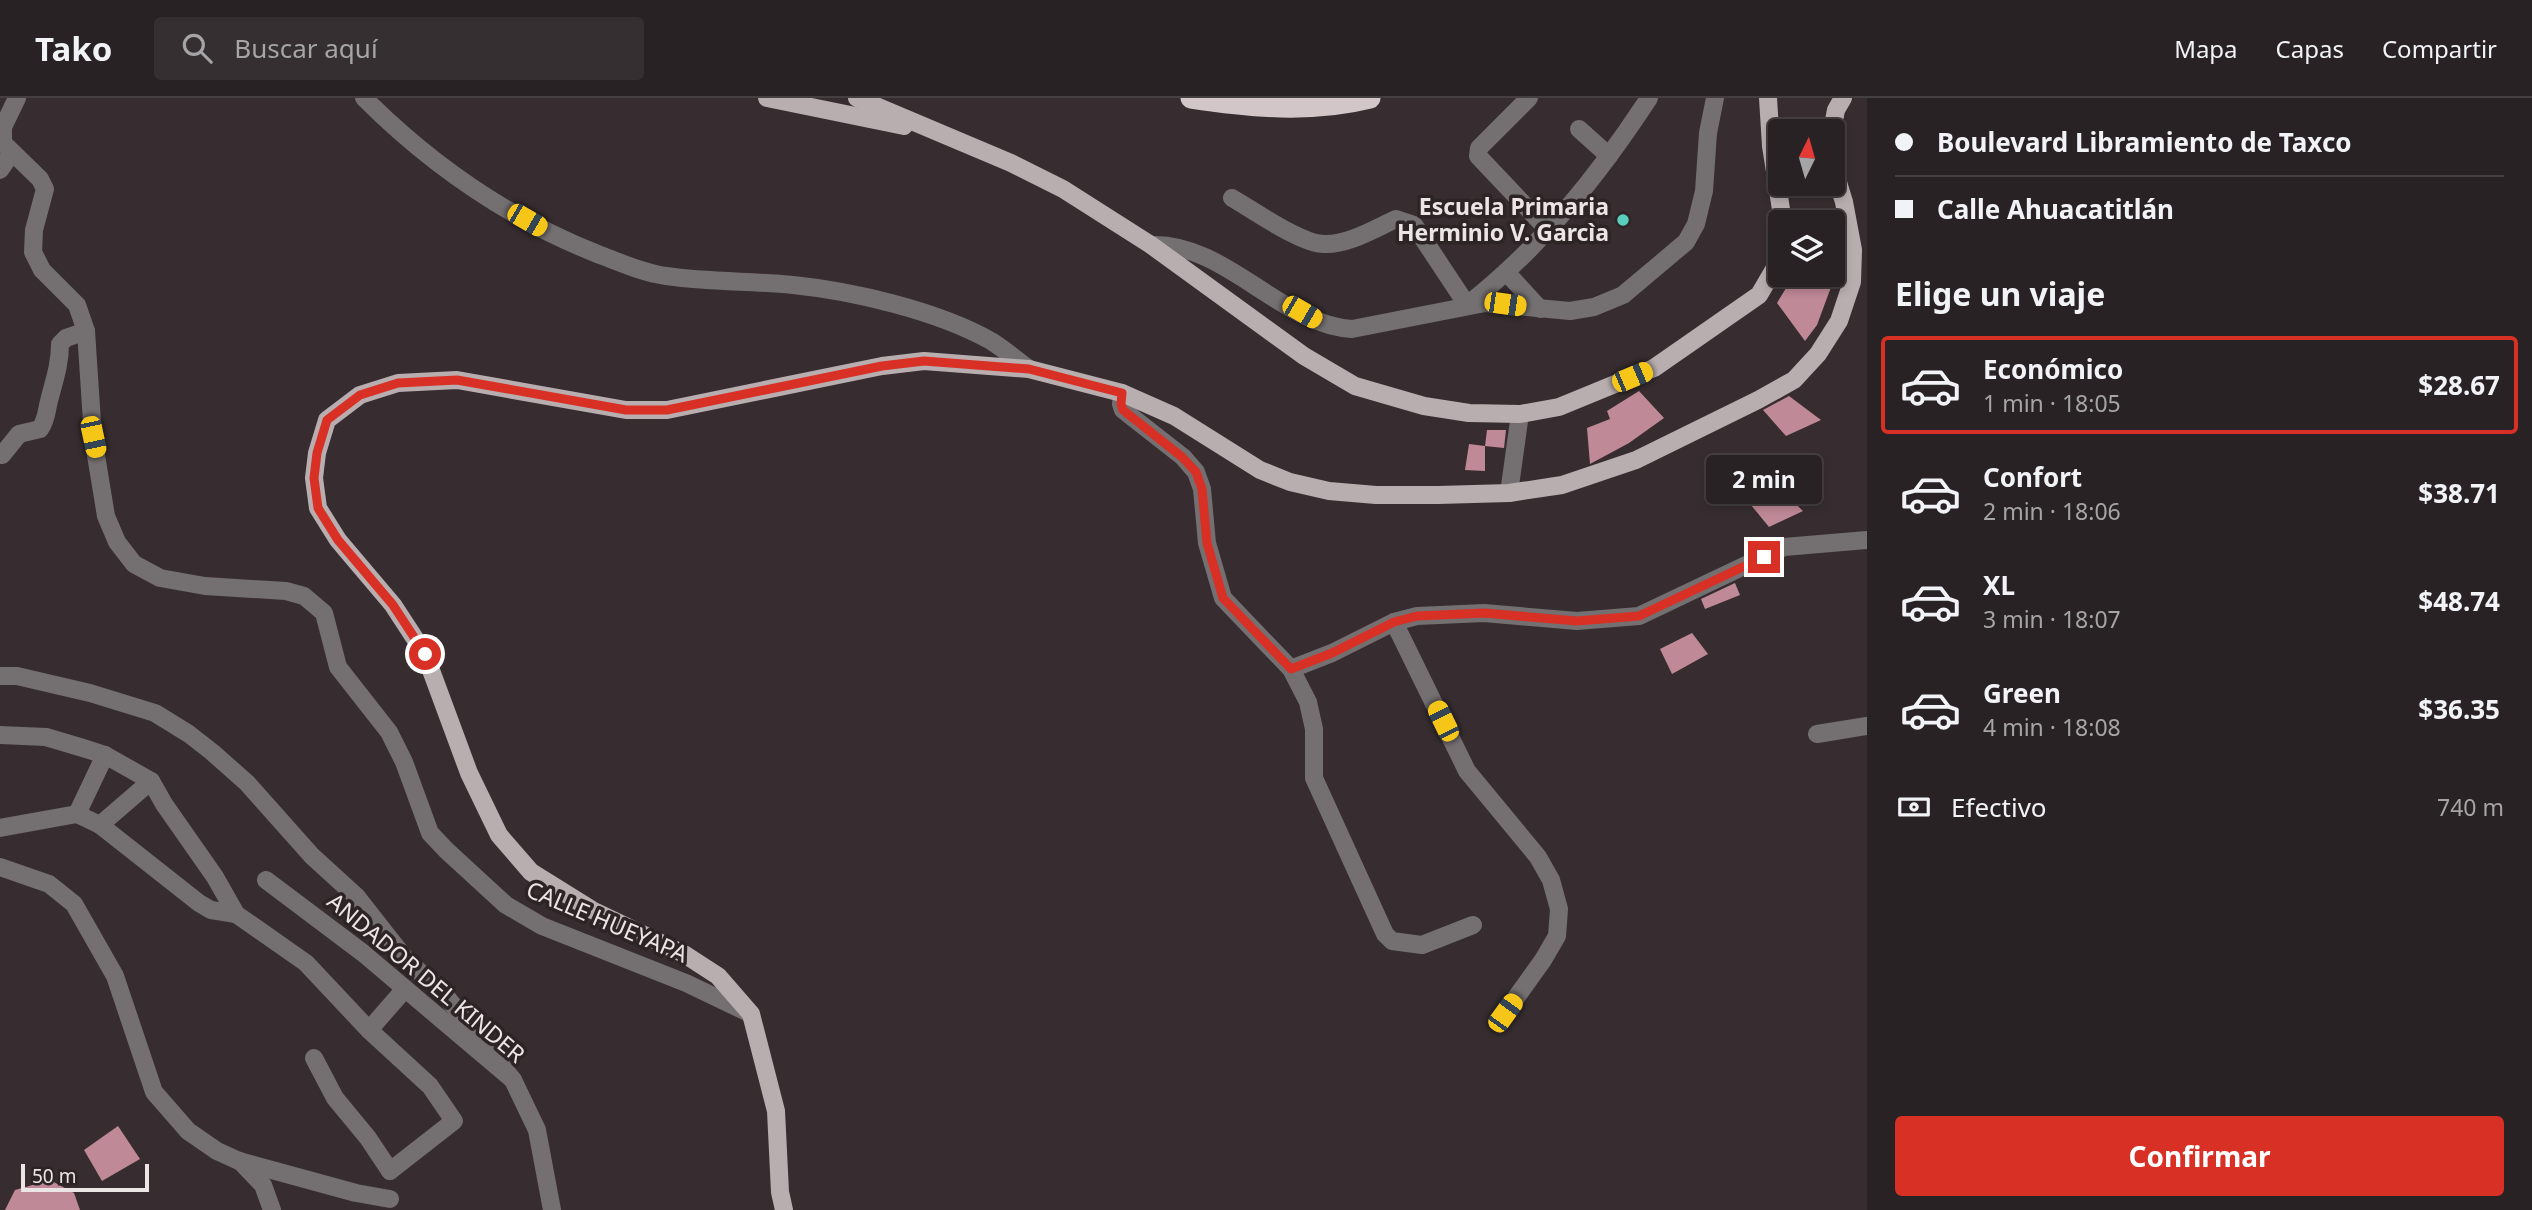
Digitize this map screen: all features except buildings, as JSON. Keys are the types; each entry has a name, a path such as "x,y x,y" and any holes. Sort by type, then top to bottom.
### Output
{"highway":[{"path":"1191,98 1282,108 1320,107 1370,98"}],"main road":[{"path":"767,98 943,134"},
{"path":"857,98 1011,163 1063,189 1151,245 1304,356 1354,386 1424,406 1469,413 1520,414 1559,407 1654,368 1759,295 1768,280"},
{"path":"1768,98 1771,146 1781,210"},
{"path":"1834,119 1843,98"},
{"path":"784,1210 780,1192 776,1111 751,1014 718,976 684,954 592,910 531,872 499,835 469,773 425,654 393,605 338,540 318,508 314,478 317,453 327,420 360,395 398,383 457,380 626,410 667,410 882,366 924,361 1029,369 1122,393 1174,416 1259,470 1290,482 1329,491 1376,495 1510,493 1562,485 1636,460 1794,380 1818,354 1839,321 1852,282 1853,250 1842,196"}],"street":[{"path":"2,455 19,434 40,429 47,420 48,403 60,366 60,344 66,338 86,331 77,305 42,270 33,252 34,230 45,189 40,179 24,162 11,154 3,143 3,127 17,98"},
{"path":"365,98 414,146 467,186 567,242 630,267 665,276 796,285 863,296 935,317 990,341 1029,369"},
{"path":"1529,98 1479,148 1478,156 1549,231"},
{"path":"1467,305 1549,231 1609,156 1649,98"},
{"path":"1151,245 1176,246 1189,251 1250,281 1320,323 1338,328 1386,323 1467,305 1505,304 1570,311 1594,307 1623,295 1686,242 1696,224 1704,191 1708,133 1716,98"},
{"path":"1579,129 1609,156"},
{"path":"0,170 11,154"},
{"path":"1232,198 1286,230 1325,244 1352,239 1396,219 1414,225 1467,305"},
{"path":"1506,272 1540,309"},
{"name":"CALLE HUEYAPA","path":"86,331 92,427 106,516 117,542 134,564 160,578 205,586 286,591 304,596 324,613 338,667 389,732 404,762 430,833 506,905 542,926 686,983 751,1014"},
{"path":"1122,393 1123,410 1182,457 1196,472 1202,489 1207,543 1223,598 1291,669 1308,702 1314,778 1385,934 1392,942 1422,945 1473,925"},
{"path":"1510,493 1520,414"},
{"path":"1291,669 1332,653 1394,622 1417,616 1484,613 1577,621 1639,616 1784,547 1867,540"},
{"path":"1394,622 1467,771 1538,857 1551,880 1559,909 1557,936 1505,1013"},
{"path":"0,676 17,676 90,693 155,713 189,734 247,782 312,856 356,897 408,962 440,989 513,1080"},
{"path":"1817,734 1867,726"},
{"path":"0,735 46,737 105,755 151,781 236,914 306,963 369,1030 430,1086 454,1121 390,1171"},
{"path":"77,814 105,755"},
{"path":"100,825 151,781"},
{"path":"0,828 77,814 100,825 211,911 236,914"},
{"path":"0,867 49,884 74,904 116,976 154,1092 188,1131 239,1161 391,1205 390,1171 368,1138 335,1098 314,1058"},
{"name":"ANDADOR DEL KINDER","path":"266,880 363,953 513,1080 537,1130 552,1210"},
{"path":"369,1030 404,990"},
{"path":"239,1161 263,1185 272,1210"}],"place":[{"name":"Escuela Primaria Herminio V. Garcìa","path":"1623,220"}],"route":[{"path":"425,654 393,605 338,540 318,508 314,478 317,453 327,420 360,395 398,383 457,380 584,404 626,410 667,410 882,366 924,361 1029,369 1122,393 1123,410 1182,457 1196,472 1202,489 1207,543 1223,598 1291,669 1332,653 1394,622 1417,616 1484,613 1577,621 1639,616 1764,557"}]}
